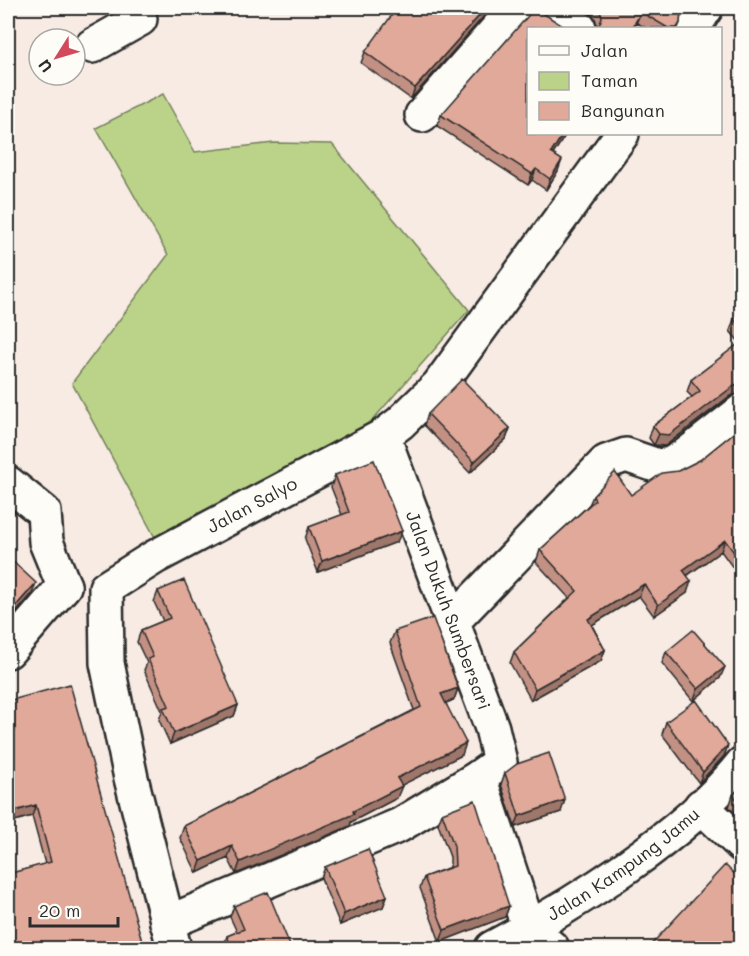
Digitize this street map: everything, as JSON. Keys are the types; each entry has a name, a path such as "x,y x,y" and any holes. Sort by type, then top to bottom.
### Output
{"street":[{"path":"422,115 516,8"},
{"path":"545,8 577,27"},
{"path":"694,27 706,8"},
{"path":"92,46 146,12"},
{"name":"Jalan Salyo","path":"106,588 156,557 383,436 400,423 439,385 621,135"},
{"path":"453,621 606,462 626,455 658,466 671,464 686,456 741,411"},
{"name":"Jalan Dukuh Sumbersari","path":"170,936 400,825 500,762 492,728 383,436"},
{"path":"8,483 44,512 46,542 64,586"},
{"path":"64,586 78,589 106,588 107,663 131,778 170,936"},
{"path":"8,651 64,586"},
{"name":"Jalan Kampung Jamu","path":"492,948 541,938 723,788 741,764"},
{"path":"479,777 541,938"},
{"path":"701,806 741,845"}],"green space":[{"path":"163,94 195,152 274,143 332,144 469,310 363,431 158,543 72,383 168,255 96,128"}],"building":[{"path":"397,8 486,8 415,88 365,52"},
{"path":"535,8 564,27 527,27 527,135 562,135 551,153 562,160 550,179 536,169 532,174 441,115"},
{"path":"599,8 681,8 678,27 666,27 641,12 633,27 598,27 602,17"},
{"path":"741,313 741,329 734,319"},
{"path":"741,342 741,382 669,435 659,434 653,426 700,391 691,380"},
{"path":"462,379 510,428 474,462 428,414"},
{"path":"741,427 741,562 725,540 683,570 691,581 658,605 644,584 588,619 605,650 535,689 514,652 577,591 540,550 595,500 593,496 615,472 631,495 662,473 678,471 700,460"},
{"path":"374,460 402,531 322,561 309,527 349,512 335,475"},
{"path":"8,557 36,583 8,615"},
{"path":"184,580 238,705 174,733 163,708 169,706 148,659 153,657 141,630 170,618 158,591"},
{"path":"433,618 458,688 441,694 466,743 397,778 402,786 353,811 354,814 240,862 232,846 201,861 184,826 421,707 395,631"},
{"path":"693,630 725,667 698,689 666,652"},
{"path":"70,684 144,948 13,948 8,928 8,874 51,862 36,805 8,813 8,733 15,731 8,701"},
{"path":"696,700 728,745 703,772 666,722"},
{"path":"549,753 565,800 519,816 505,773 517,764"},
{"path":"741,786 741,804 733,795"},
{"path":"475,800 509,906 444,930 424,877 455,866 454,846 442,813"},
{"path":"368,849 387,896 344,914 325,867"},
{"path":"725,865 741,880 741,948 648,948"},
{"path":"268,892 291,948 232,948 227,936 244,929 234,906"}]}
